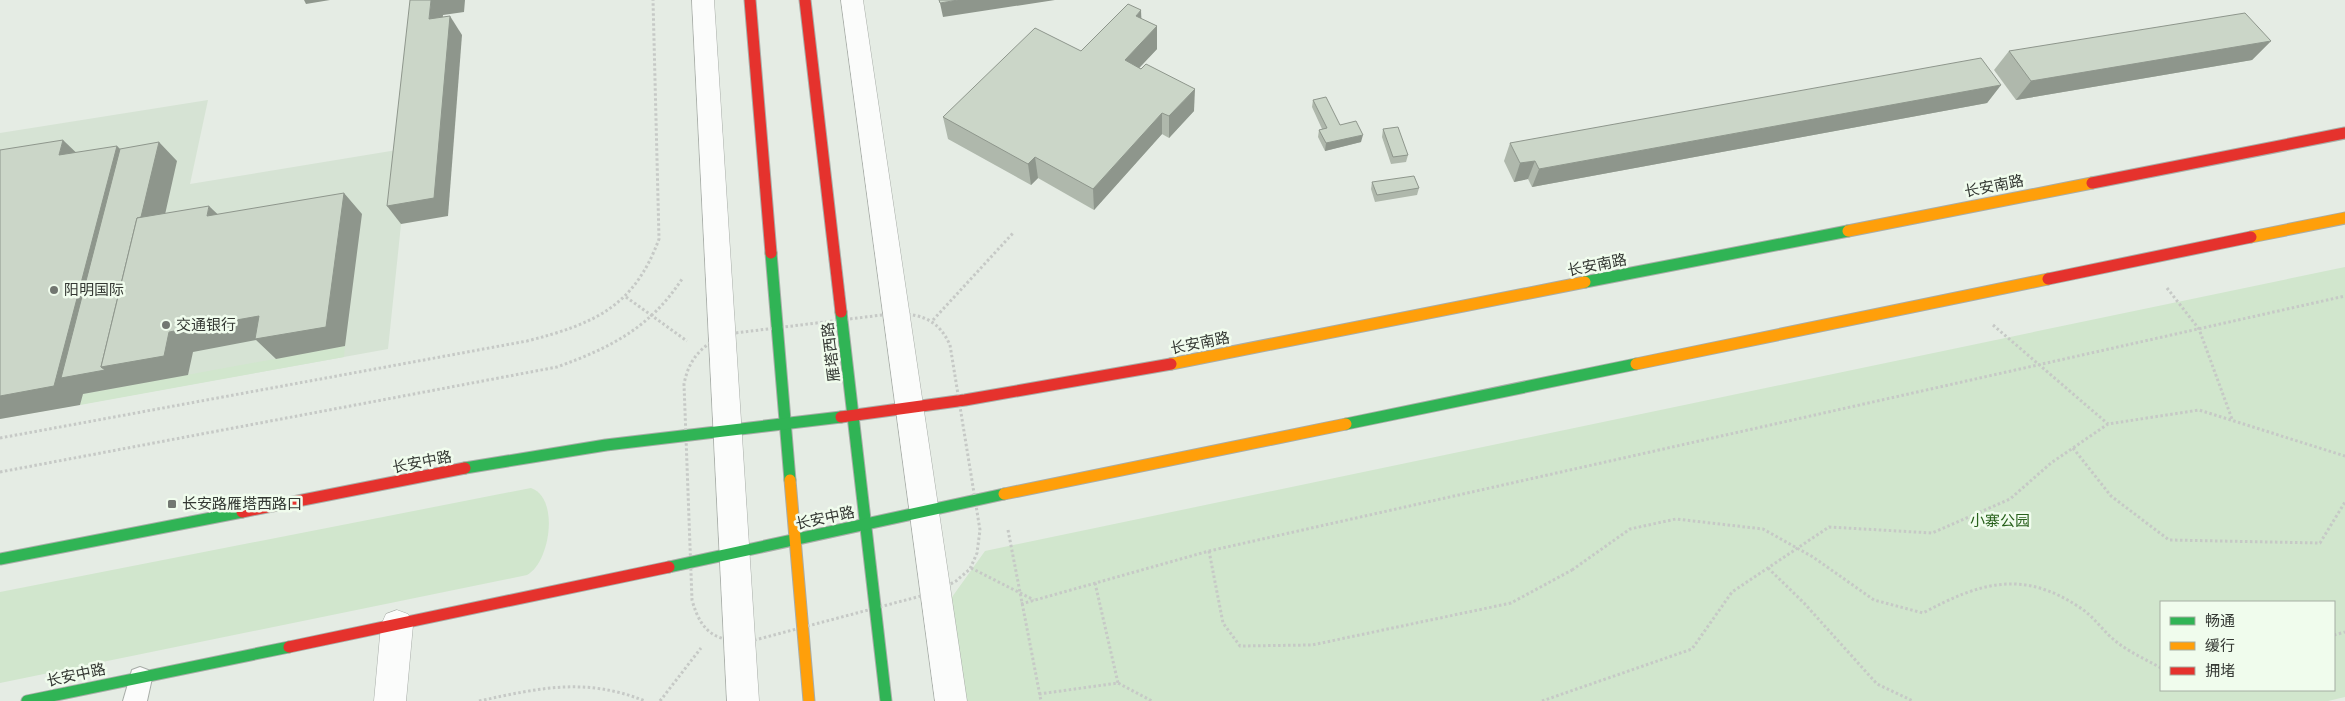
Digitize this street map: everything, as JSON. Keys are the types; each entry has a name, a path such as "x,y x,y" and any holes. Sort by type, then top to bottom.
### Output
{"main road":[{"path":"750,0 809,701"},
{"name":"雁塔西路","path":"805,0 886,701"},
{"name":"长安南路","path":"853,415 910,409 1038,390 2345,133"},
{"path":"866,524 1959,296 2345,218"},
{"name":"长安中路","path":"0,559 528,456 650,438 853,415"},
{"name":"长安中路","path":"27,701 50,699 140,678 866,524"}],"street":[{"path":"704,0 743,701"},
{"path":"852,0 951,701"},
{"path":"390,701 397,624"}],"lane":[{"path":"135,701 140,678"}],"path":[{"path":"0,438 554,335 592,320 610,310 626,297 649,267 659,239 653,0"},
{"path":"933,320 1014,232"},
{"path":"2144,259 2199,329 2232,420"},
{"path":"0,472 557,367 606,349 638,330 674,293 685,272"},
{"path":"1959,296 2108,424"},
{"path":"1021,604 1209,551 2345,296"},
{"path":"626,297 692,344"},
{"path":"1542,701 1692,649 1732,592 1829,527 1932,533 2010,499 2051,463 2108,424 2198,410 2345,456"},
{"path":"2073,448 2111,496 2169,540 2320,543 2345,502"},
{"path":"1209,551 1223,623 1240,646 1312,645 1511,603 1572,570 1630,529 1676,518 1763,529 1813,557 1874,600 1923,613 1957,595 1992,584 2036,586 2080,607 2118,644 2160,667"},
{"path":"1007,524 1041,701"},
{"path":"971,568 1034,600"},
{"path":"1768,568 1804,603 1877,684 1913,701"},
{"path":"1095,583 1118,683"},
{"path":"660,701 706,642"},
{"path":"1039,694 1118,683 1152,701"},
{"path":"479,701 534,690 577,685 617,689 645,701"}],"shaded area":[{"path":"208,100 190,184 409,148 388,349 0,419 0,133"}],"green space":[{"name":"小寨公园","path":"2345,267 2345,697 2328,701 956,701 942,611 985,551"},
{"path":"345,346 344,357 80,405 83,394"},
{"path":"531,488 540,494 546,504 549,517 546,545 535,568 527,575 0,683 0,592"}],"building":[{"path":"410,0 431,0 429,19 450,16 434,198 387,206"},
{"path":"939,0 958,0 940,3"},
{"path":"1128,4 1141,10 1136,16 1157,26 1125,60 1141,69 1146,64 1195,89 1169,116 1162,113 1093,189 1035,157 1028,164 943,117 1035,28 1081,51"},
{"path":"2245,13 2271,41 2031,81 2009,51"},
{"path":"1981,58 2001,85 1539,169 1535,161 1520,163 1510,143"},
{"path":"1326,97 1340,125 1356,121 1363,135 1326,143 1319,130 1327,128 1313,100"},
{"path":"1398,127 1408,155 1393,157 1383,129"},
{"name":"阳明国际","path":"63,140 59,155 117,146 54,386 0,396 0,150"},
{"path":"159,142 141,217 137,218 101,367 105,370 61,378 120,149"},
{"path":"1414,176 1419,188 1377,195 1372,182"},
{"path":"344,193 326,327 255,339 259,316 169,332 164,356 101,367 137,218 209,206 207,216"}],"traffic: fast":[{"path":"1585,282 1848,231"},
{"path":"771,253 790,480"},
{"path":"841,312 886,701"},
{"path":"1346,424 1636,364"},
{"path":"465,468 606,445 841,417"},
{"path":"669,567 1004,494"},
{"path":"0,559 242,512"},
{"path":"27,701 289,647"}],"traffic: slow":[{"path":"1848,231 2092,183"},
{"path":"2251,237 2345,218"},
{"path":"1636,364 2048,279"},
{"path":"1171,364 1585,282"},
{"path":"1004,494 1346,424"},
{"path":"790,480 809,701"}],"traffic: jam":[{"path":"750,0 771,253"},
{"path":"805,0 841,312"},
{"path":"2092,183 2345,133"},
{"path":"2048,279 2251,237"},
{"path":"841,417 1048,387 1171,364"},
{"path":"242,512 465,468"},
{"path":"289,647 669,567"}],"place":[{"name":"阳明国际","path":"54,290"},
{"name":"交通银行","path":"166,325"},
{"name":"长安路雁塔西路口","path":"172,504"}]}
